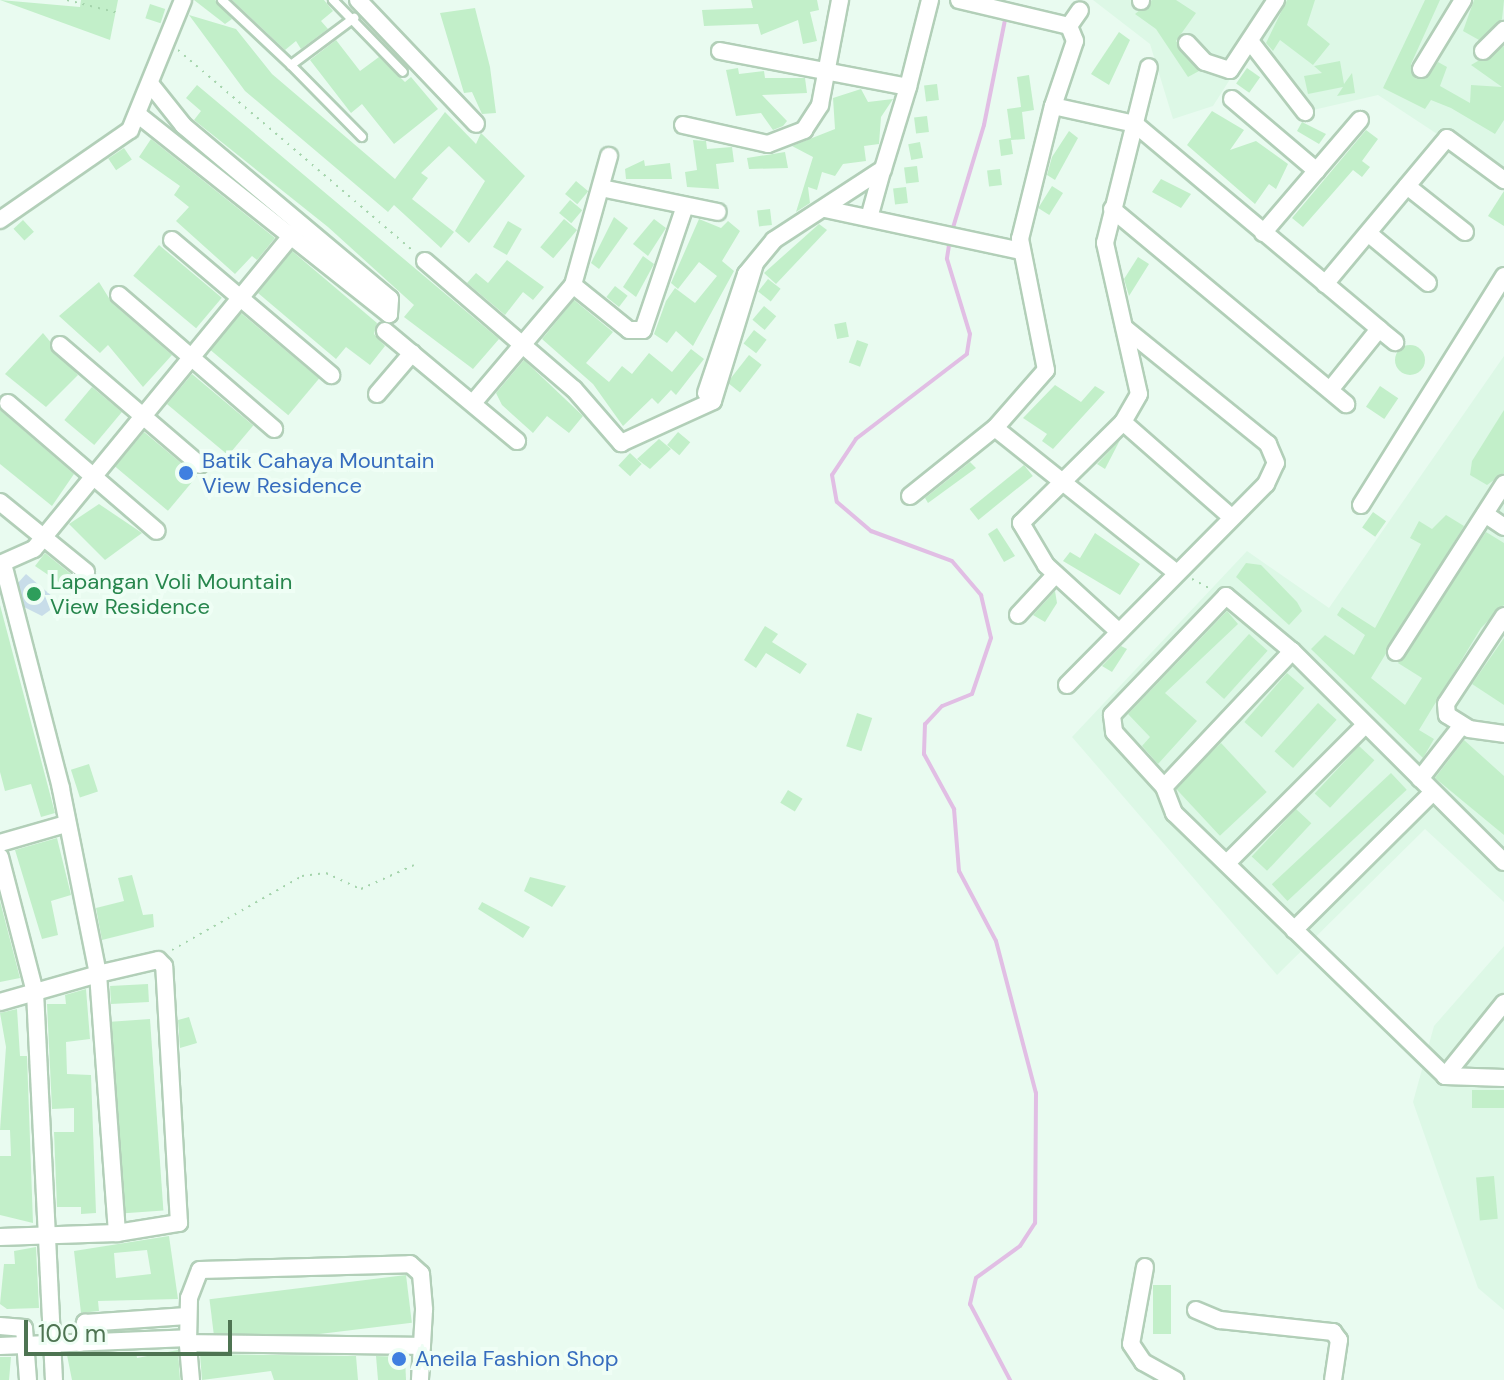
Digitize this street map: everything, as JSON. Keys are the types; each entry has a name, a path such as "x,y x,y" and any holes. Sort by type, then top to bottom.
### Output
{"street":[{"path":"0,220 114,145 141,117 183,0"},
{"path":"358,0 476,124"},
{"path":"683,125 778,143 809,123 827,73 839,0"},
{"path":"869,218 930,0"},
{"path":"1187,43 1205,62 1230,70 1253,45 1276,0"},
{"path":"1421,69 1463,0"},
{"path":"965,2 1069,26"},
{"path":"1069,26 1080,10"},
{"path":"910,496 995,428 1046,370 1021,251 1053,106 1075,41 1069,26"},
{"path":"1483,51 1504,30"},
{"path":"1253,45 1305,112"},
{"path":"720,51 908,87"},
{"path":"1118,631 1055,575 1021,523 1067,483 1123,422 1140,386 1105,243 1149,67"},
{"path":"141,117 375,310 392,310 390,299 172,115 152,86"},
{"path":"1232,99 1317,171"},
{"path":"1053,106 1135,124 1395,342"},
{"path":"1263,233 1360,120"},
{"path":"1325,284 1451,137 1504,180"},
{"path":"473,403 573,285 609,156"},
{"path":"425,261 574,389 616,441 644,438 702,408 717,393 755,264 774,240 883,169"},
{"path":"1407,186 1465,232"},
{"path":"601,188 718,212"},
{"path":"573,285 629,330 643,330 685,206"},
{"path":"825,209 1021,251"},
{"path":"1112,209 1346,404"},
{"path":"117,1233 98,974 66,824 1,564 44,538 300,225"},
{"path":"1368,233 1428,283"},
{"path":"172,240 331,375"},
{"path":"1361,505 1504,276"},
{"path":"119,295 190,360 274,429"},
{"path":"1067,685 1173,570 1273,475 1273,452 1125,328"},
{"path":"1330,390 1379,329"},
{"path":"385,331 517,441"},
{"path":"60,345 200,465"},
{"path":"377,394 412,353"},
{"path":"8,403 157,531"},
{"path":"1123,422 1231,517"},
{"path":"995,428 1173,570"},
{"path":"1396,652 1504,484"},
{"path":"0,502 86,572"},
{"path":"1485,514 1504,527"},
{"path":"1018,615 1055,575"},
{"path":"1504,862 1292,651 1226,596 1112,715 1114,732 1164,787 1174,813 1445,1076 1504,1078"},
{"path":"1504,616 1446,704 1447,715 1462,725 1504,734"},
{"path":"1164,787 1292,651"},
{"path":"1227,863 1365,725"},
{"path":"1420,779 1462,725"},
{"path":"1294,930 1433,792"},
{"path":"0,843 66,824"},
{"path":"0,857 35,992 54,1380"},
{"path":"0,1002 158,960 164,966 181,1218 175,1226 117,1233 0,1237"},
{"path":"1445,1076 1504,1003"},
{"path":"191,1380 187,1316 192,1283 206,1268 410,1264 421,1274 420,1380"},
{"path":"1145,1267 1131,1344 1143,1362 1175,1380"},
{"path":"1196,1310 1220,1320 1333,1332 1339,1340 1333,1380"},
{"path":"80,1343 85,1323 187,1316"},
{"path":"0,1326 21,1325 28,1380"},
{"path":"0,1346 188,1340 422,1346"}],"lane":[{"path":"222,0 362,137"},
{"path":"333,0 354,18 403,72"},
{"path":"291,65 354,18"}],"path":[{"path":"67,0 118,13"},
{"path":"167,42 425,261"},
{"path":"1173,570 1226,596"},
{"path":"158,960 302,876 326,873 361,889 414,865"}],"shaded area":[{"path":"1093,0 1504,0 1504,178 1378,95 1300,113 1248,51 1213,106 1173,119 1150,44"},
{"path":"1504,356 1504,902 1425,829 1277,975 1072,737 1247,551 1329,608"},
{"name":"Lapangan Voli Mountain View Residence","path":"26,574 60,603 42,616 24,607 17,584"},
{"path":"1504,946 1504,1310 1478,1288 1413,1102 1434,1026"}],"building":[{"path":"0,0 80,7 81,0 118,0 110,40"},
{"path":"194,0 215,0 232,19 225,24"},
{"path":"232,0 324,0 333,11 321,21 328,29 301,49 296,41 285,50"},
{"path":"751,0 817,0 819,10 810,12 817,41 803,44 798,20 761,35 758,24 704,26 702,10 753,8"},
{"path":"1152,0 1176,0 1196,13 1176,41 1199,71 1188,77 1156,29 1135,14"},
{"path":"1287,0 1315,0 1307,25 1330,44 1313,65 1280,40 1273,51 1266,43"},
{"path":"1425,0 1440,0 1411,64 1416,79 1427,78 1438,62 1447,67 1440,86 1470,103 1471,85 1502,87 1471,65 1504,46 1504,120 1495,134 1451,108 1431,100 1425,109 1383,88"},
{"path":"1474,0 1504,0 1502,19 1479,40 1463,31"},
{"path":"150,4 165,9 161,23 145,18"},
{"path":"475,8 490,67 496,113 482,114 472,92 464,93 440,13"},
{"path":"189,15 236,29 272,74 395,179 445,112 476,144 481,133 525,176 469,243 455,231 485,181 449,146 421,173 428,178 412,199 454,232 441,248 394,205 388,212 245,91"},
{"path":"1119,32 1130,40 1109,85 1091,74"},
{"path":"336,40 360,71 379,57 405,82 411,77 438,109 394,144 362,104 351,113 310,60"},
{"path":"1340,61 1344,84 1352,73 1355,93 1337,96 1343,87 1308,94 1304,76 1322,73 1314,66"},
{"path":"738,68 739,74 764,71 765,78 805,78 807,93 762,95 787,121 783,126 773,130 761,113 736,116 726,70"},
{"path":"1247,68 1260,77 1249,93 1236,84"},
{"path":"1029,75 1034,110 1022,112 1025,139 1011,140 1013,154 1001,156 999,140 1011,138 1007,109 1021,107 1017,77"},
{"path":"937,84 939,100 926,101 924,86"},
{"path":"197,85 499,339 473,369 404,317 414,305 328,227 194,120 201,111 186,98"},
{"path":"861,89 868,102 893,99 881,117 879,144 864,146 866,161 843,164 835,176 822,172 817,190 808,187 810,203 796,212 813,157 792,146 835,129 833,98"},
{"path":"1212,111 1244,130 1230,150 1256,141 1288,164 1276,189 1269,184 1255,204 1187,145"},
{"path":"927,116 929,132 916,133 914,118"},
{"path":"1302,122 1326,134 1319,144 1297,131"},
{"path":"1366,130 1378,139 1362,161 1370,167 1362,177 1353,170 1303,227 1292,218"},
{"path":"1069,131 1078,138 1055,180 1047,175 1052,157"},
{"path":"151,139 275,238 257,260 252,256 235,274 176,221 189,207 174,195 180,186 139,157"},
{"path":"693,140 706,141 707,149 732,147 734,162 716,164 719,189 687,187 685,172 697,170"},
{"path":"920,142 923,158 911,160 908,144"},
{"path":"124,148 132,160 116,170 108,159"},
{"path":"785,152 788,168 749,169 747,158"},
{"path":"644,160 645,166 670,163 672,179 626,179 625,169"},
{"path":"917,166 919,182 906,183 904,168"},
{"path":"1000,169 1002,185 989,186 987,171"},
{"path":"1161,179 1191,194 1181,208 1152,192"},
{"path":"576,181 588,191 577,204 565,194"},
{"path":"1052,186 1063,193 1049,215 1038,208"},
{"path":"906,187 908,203 895,204 893,189"},
{"path":"1504,191 1504,226 1488,216"},
{"path":"570,200 582,210 571,223 559,213"},
{"path":"770,209 772,225 759,226 757,211"},
{"path":"614,217 628,228 599,269 591,263"},
{"path":"564,219 577,230 553,258 540,247"},
{"path":"654,219 666,228 648,256 633,244"},
{"path":"699,219 721,228 728,221 740,231 722,261 734,271 693,346 676,331 667,343 654,334 666,301 675,288 695,303 717,276 699,262 678,289 671,283"},
{"path":"23,220 34,232 24,241 13,229"},
{"path":"508,221 522,229 507,255 493,247"},
{"path":"819,224 827,230 776,284 764,273"},
{"path":"159,245 222,298 196,328 133,276"},
{"path":"292,251 377,323 374,334 385,346 370,365 346,347 336,359 258,293"},
{"path":"643,256 654,264 636,297 623,287"},
{"path":"1138,257 1149,264 1129,296 1124,279"},
{"path":"507,260 544,287 533,300 523,292 505,315 467,283 476,273 488,283"},
{"path":"768,279 781,289 771,301 758,292"},
{"path":"99,282 112,303 172,355 143,387 108,345 100,353 59,316"},
{"path":"615,286 628,296 619,307 606,297"},
{"path":"574,300 613,332 586,363 609,382 622,366 632,374 649,353 672,372 691,349 704,359 676,395 671,390 658,404 652,398 623,426 593,384 542,339"},
{"path":"764,306 776,316 765,330 752,320"},
{"path":"241,313 319,379 288,415 210,350"},
{"path":"846,322 849,337 837,339 834,324"},
{"path":"754,330 767,340 756,353 744,343"},
{"path":"43,333 78,375 46,407 5,374"},
{"path":"857,340 868,344 860,367 849,363"},
{"path":"1410,345 1416,346 1424,354 1424,366 1416,374 1410,375 1404,374 1396,366 1395,360 1396,354 1404,346"},
{"path":"749,355 762,365 740,392 727,383"},
{"path":"524,360 583,416 569,433 547,416 533,433 502,405 496,393"},
{"path":"192,374 253,425 228,455 167,404"},
{"path":"1055,385 1081,402 1095,386 1105,392 1053,449 1042,441 1047,434 1023,418"},
{"path":"1380,386 1398,398 1384,419 1366,407"},
{"path":"92,387 122,412 94,445 64,420"},
{"path":"0,410 74,474 52,506 0,464"},
{"path":"1504,410 1504,473 1487,485 1470,475 1472,461"},
{"path":"144,432 197,476 168,511 115,466"},
{"path":"678,432 690,442 679,455 667,445"},
{"path":"659,439 671,449 650,469 637,459"},
{"path":"1120,440 1105,469 1097,464"},
{"path":"630,453 642,464 630,476 618,465"},
{"path":"970,462 976,468 928,503 925,498"},
{"path":"1024,465 1033,476 978,520 970,509"},
{"path":"99,504 142,533 105,560 69,524"},
{"path":"1373,512 1386,521 1375,537 1362,528"},
{"path":"1446,515 1464,526 1371,678 1405,705 1422,678 1398,663 1486,532 1504,543 1504,605 1481,628 1419,730 1434,739 1423,758 1311,649 1325,635 1354,655 1365,635 1337,615 1342,607 1375,628 1421,544 1410,538 1419,521 1432,529"},
{"path":"997,528 1015,556 1004,562 988,534"},
{"path":"1095,533 1140,564 1120,595 1063,561 1070,552 1080,558"},
{"path":"45,553 77,579 69,589 35,566"},
{"path":"1246,563 1261,565 1297,602 1302,611 1289,625 1236,577"},
{"path":"1055,591 1057,603 1045,622 1033,615"},
{"path":"0,605 55,813 41,817 31,784 5,791 0,772"},
{"path":"1227,611 1238,624 1165,693 1197,721 1158,764 1142,746 1150,737 1128,714"},
{"path":"765,626 778,634 772,642 807,664 800,674 766,653 756,668 744,660"},
{"path":"1249,634 1268,651 1224,699 1206,682"},
{"path":"1504,638 1504,705 1472,684"},
{"path":"1121,646 1127,649 1112,672 1102,666"},
{"path":"1287,673 1304,688 1262,737 1244,722"},
{"path":"1318,703 1337,720 1293,768 1275,751"},
{"path":"857,713 872,718 861,751 846,746"},
{"path":"1464,740 1504,776 1504,835 1435,778"},
{"path":"1221,743 1267,792 1220,836 1174,787"},
{"path":"1359,746 1374,760 1330,808 1315,794"},
{"path":"89,764 98,792 80,797 71,770"},
{"path":"1391,773 1407,790 1287,901 1272,884"},
{"path":"788,790 803,799 795,812 780,803"},
{"path":"1296,809 1311,823 1267,871 1252,857"},
{"path":"57,838 71,895 51,901 58,935 42,939 15,850"},
{"path":"132,875 143,915 153,914 154,927 102,940 96,908 124,901 118,878"},
{"path":"530,877 566,886 552,907 524,891"},
{"path":"0,901 20,978 0,982"},
{"path":"482,902 530,927 523,938 478,909"},
{"path":"148,984 149,1002 111,1004 110,986"},
{"path":"86,989 90,1039 66,1042 67,1074 91,1075 96,1213 81,1214 81,1207 57,1207 54,1132 74,1132 74,1108 52,1109 47,1004 66,1004 65,995"},
{"path":"17,1009 20,1056 27,1056 33,1223 0,1215 0,1156 11,1156 10,1130 0,1130 6,1047 0,1013"},
{"path":"189,1017 197,1043 180,1048 178,1020"},
{"path":"150,1019 163,1211 124,1213 111,1022"},
{"path":"1472,1090 1504,1090 1504,1108 1472,1108"},
{"path":"1494,1176 1498,1219 1480,1220 1476,1178"},
{"path":"169,1236 178,1299 98,1301 99,1311 81,1313 74,1251","holes":["147,1250 151,1274 116,1278 114,1253"]},
{"path":"36,1247 39,1308 7,1309 0,1304 4,1264 15,1264 14,1251"},
{"path":"406,1275 412,1323 215,1347 209,1299"},
{"path":"1153,1285 1171,1285 1171,1334 1153,1334"},
{"path":"178,1350 180,1380 72,1380 67,1355 136,1352 137,1358"},
{"path":"200,1354 356,1356 358,1380 274,1380 271,1371 202,1380"},
{"path":"376,1356 405,1357 406,1380 378,1380"},
{"path":"0,1357 11,1357 9,1380 0,1380"}],"waterway":[{"path":"952,231 984,125 1006,15"},
{"path":"950,239 947,259 970,334 967,354 856,439 832,475 837,502 871,531 952,561 981,595 991,638 972,694 942,706 925,724 924,754 954,809 959,871 996,941 1036,1093 1035,1223 1020,1246 976,1278 970,1304 1010,1380"}],"place":[{"name":"Batik Cahaya Mountain View Residence","path":"186,473"},
{"name":"Lapangan Voli Mountain View Residence","path":"34,594"},
{"name":"Aneila Fashion Shop","path":"399,1359"}]}
